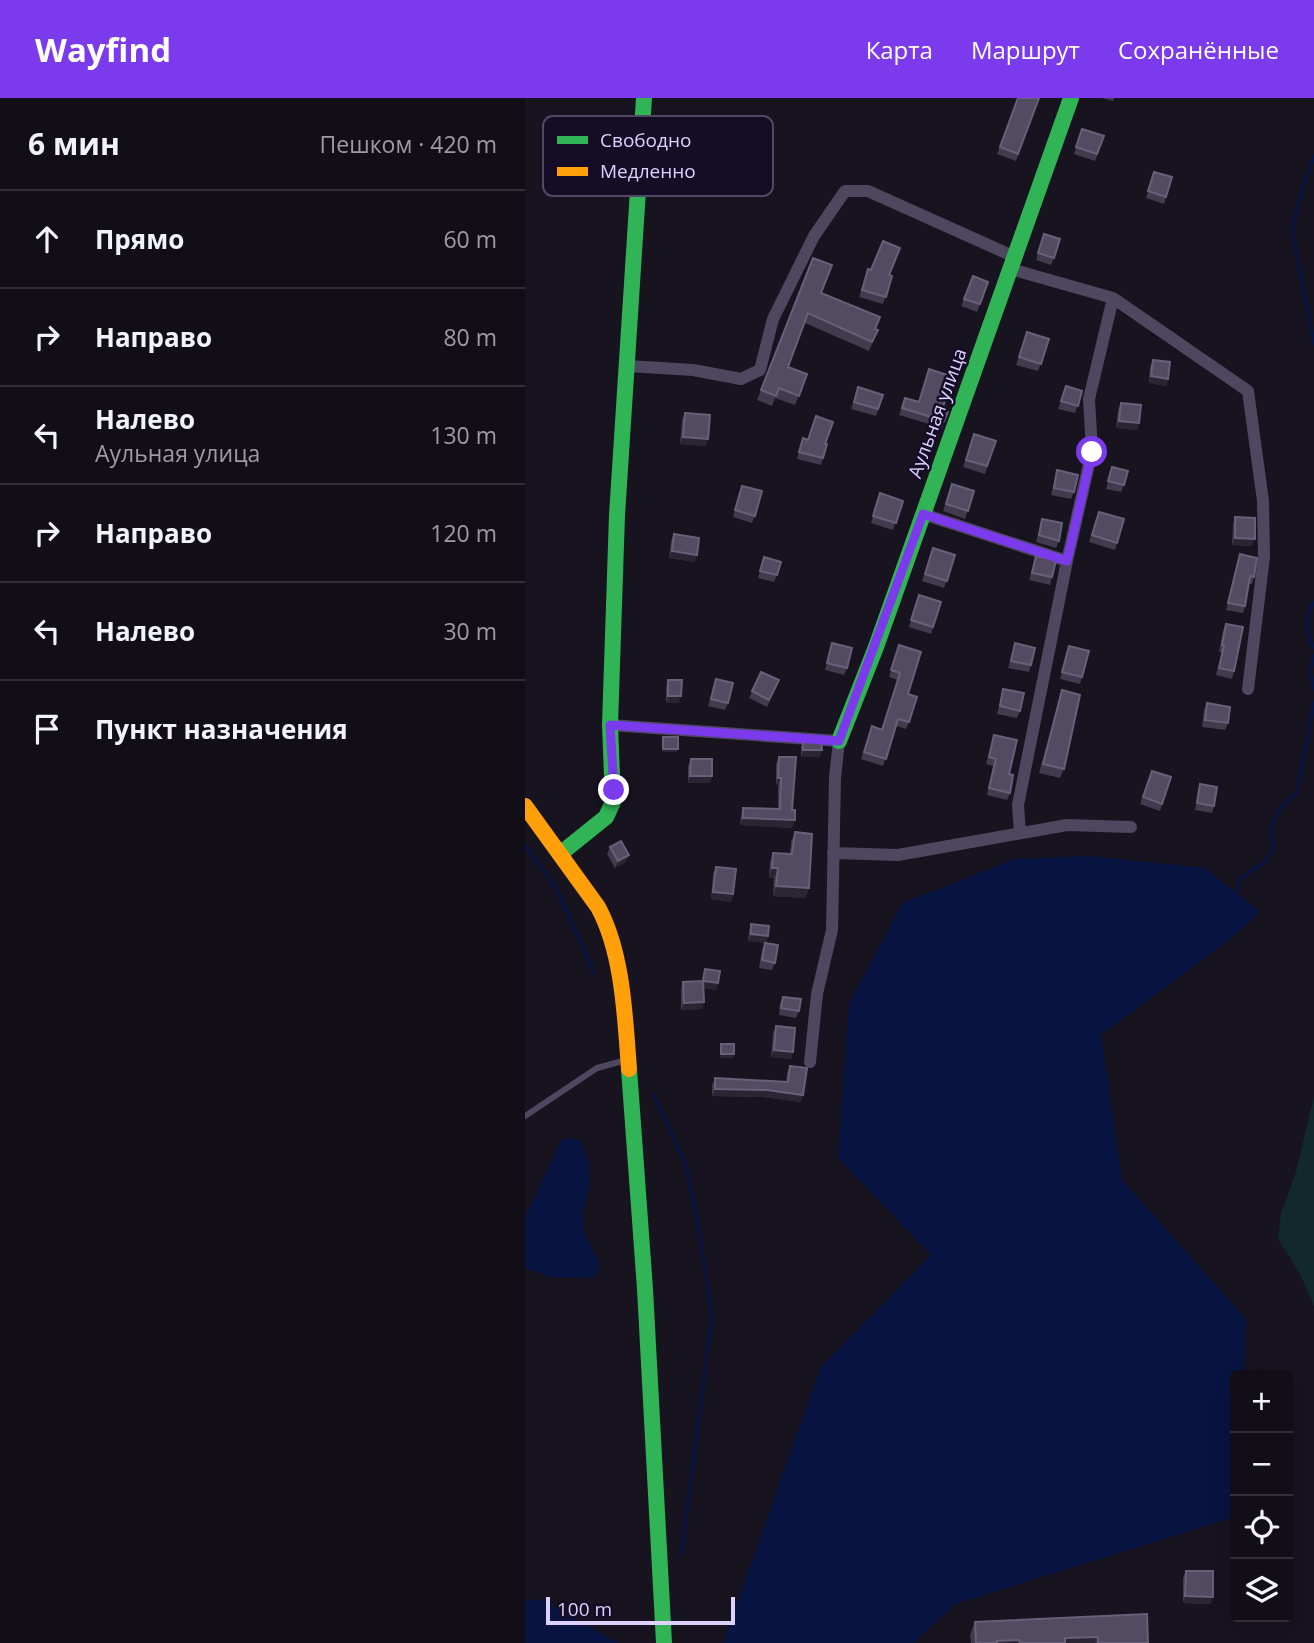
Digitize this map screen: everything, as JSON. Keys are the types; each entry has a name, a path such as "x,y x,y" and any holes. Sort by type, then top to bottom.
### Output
{"street":[{"path":"643,116 644,98"},
{"name":"Аульная улица","path":"839,741 1071,98"},
{"path":"628,366 693,370 741,379 760,370 773,319 814,236 845,191 869,191 1013,263 1113,298 1248,391 1263,501 1264,557 1248,689"},
{"path":"560,854 606,817 614,790 610,725 617,515 638,196"},
{"path":"1020,834 1018,805 1067,561 1092,452 1089,399 1113,298"},
{"path":"923,514 1067,561"},
{"path":"610,725 839,741 835,778 832,930 817,993 810,1062"},
{"path":"525,806 598,906 614,942 628,1059 647,1330 664,1643"},
{"path":"833,853 898,855 1067,825 1131,827"}],"lane":[{"path":"525,1116 597,1068 628,1059"}],"green space":[{"path":"1314,1096 1314,1306 1300,1274 1278,1239 1281,1213 1296,1172"}],"shaded area":[{"path":"1090,856 1205,868 1260,912 1234,936 1101,1035 1122,1180 1246,1319 1244,1370 1230,1370 1230,1519 955,1604 914,1643 723,1643 820,1368 931,1255 838,1158 849,1004 902,903 1015,859"},
{"path":"562,1139 580,1139 589,1161 590,1186 582,1214 585,1234 600,1264 595,1278 551,1277 525,1268 525,1217"},
{"path":"540,1599 619,1643 525,1643 525,1601"}],"building":[{"path":"1018,98 1039,98 1018,154 1000,147"},
{"path":"1082,129 1104,136 1097,154 1076,147"},
{"path":"1154,172 1172,177 1166,197 1148,191"},
{"path":"1044,234 1060,239 1054,258 1038,253"},
{"path":"883,241 900,248 889,275 892,276 886,297 862,290 868,269 871,270"},
{"path":"813,258 832,265 821,293 880,317 875,329 878,330 872,342 808,313 788,367 807,374 799,396 779,388 776,396 761,390"},
{"path":"973,276 988,282 980,304 964,299"},
{"path":"1027,332 1049,339 1041,364 1019,357"},
{"path":"1153,360 1170,362 1168,379 1151,376"},
{"path":"929,369 953,377 942,410 948,412 944,421 902,408 905,398 919,402"},
{"path":"1066,386 1082,391 1078,406 1061,401"},
{"path":"858,387 883,395 878,409 854,402"},
{"path":"1121,403 1141,405 1139,423 1119,421"},
{"path":"685,413 710,415 708,439 683,437"},
{"path":"816,416 833,422 823,458 799,452 803,438 808,440"},
{"path":"974,434 996,441 987,466 966,460"},
{"path":"1112,467 1128,471 1124,485 1108,481"},
{"path":"1057,470 1078,475 1074,492 1054,488"},
{"path":"952,484 974,491 968,511 946,504"},
{"path":"742,486 762,491 755,516 735,510"},
{"path":"880,493 903,501 896,523 873,516"},
{"path":"1099,512 1124,519 1117,543 1092,535"},
{"path":"1235,517 1255,518 1255,539 1235,538"},
{"path":"1042,519 1062,523 1059,541 1039,535"},
{"path":"674,534 699,538 697,555 672,551"},
{"path":"933,548 955,555 947,581 925,574"},
{"path":"1240,554 1257,558 1254,577 1250,576 1245,606 1228,603"},
{"path":"1036,556 1056,560 1052,577 1032,573"},
{"path":"764,557 781,562 777,575 760,571"},
{"path":"919,595 941,602 933,627 911,620"},
{"path":"1226,624 1243,627 1234,671 1219,668"},
{"path":"832,643 852,648 847,668 827,663"},
{"path":"1015,643 1035,648 1031,665 1011,661"},
{"path":"899,645 921,652 908,694 917,697 909,722 898,719 886,759 864,752 872,726 882,730 900,673 891,670"},
{"path":"1069,646 1089,651 1082,677 1062,672"},
{"path":"761,672 779,680 769,700 752,691"},
{"path":"716,679 733,683 728,703 711,699"},
{"path":"668,680 682,680 681,696 668,696"},
{"path":"1003,689 1024,693 1020,711 1000,706"},
{"path":"1062,690 1080,695 1064,769 1043,764"},
{"path":"1207,703 1230,707 1228,723 1205,720"},
{"path":"994,735 1017,740 1009,774 1013,775 1010,793 989,788 996,759 989,757"},
{"path":"663,737 678,737 678,749 663,749"},
{"path":"803,740 821,741 822,750 803,750"},
{"path":"779,757 796,757 792,810 795,810 795,820 743,818 743,808 780,809"},
{"path":"691,759 712,759 712,776 690,776"},
{"path":"1152,771 1171,777 1162,804 1143,797"},
{"path":"1200,784 1217,787 1214,806 1197,803"},
{"path":"795,832 812,834 809,888 776,886 778,868 772,868 773,853 792,854"},
{"path":"621,841 629,855 618,861 610,847"},
{"path":"716,867 736,869 733,894 713,892"},
{"path":"751,924 769,926 768,936 751,934"},
{"path":"765,943 778,945 775,963 762,960"},
{"path":"705,969 720,971 718,983 703,981"},
{"path":"703,981 704,1002 684,1003 683,982"},
{"path":"783,997 801,999 799,1011 781,1008"},
{"path":"776,1026 795,1028 793,1052 774,1050"},
{"path":"721,1044 734,1044 734,1054 721,1054"},
{"path":"790,1066 807,1068 803,1095 767,1090 715,1089 715,1078 788,1082"},
{"path":"1186,1571 1213,1571 1213,1597 1185,1596"},
{"path":"1147,1614 1148,1643 1098,1643 1098,1637 1065,1638 1065,1643 1020,1643 1019,1640 976,1643 975,1622"}],"waterway":[{"path":"1314,156 1292,229 1314,344"},
{"path":"1314,602 1307,625 1314,648"},
{"path":"1314,655 1310,671 1314,689"},
{"path":"1235,897 1240,879 1265,862 1273,848 1271,827 1279,809 1297,793 1314,702"},
{"path":"525,845 557,890 594,973"},
{"path":"654,1095 685,1163 696,1212 712,1316 681,1555"}],"traffic: fast":[{"path":"643,116 644,98"},
{"path":"839,741 876,647 1071,98"},
{"path":"560,854 606,817 613,802 610,725 617,515 638,196"},
{"path":"629,1069 645,1289 664,1643"}],"traffic: slow":[{"path":"525,806 598,907 606,925 618,965 629,1069"}],"route":[{"path":"614,790 610,725 839,741 923,514 1067,561 1092,452"}]}
